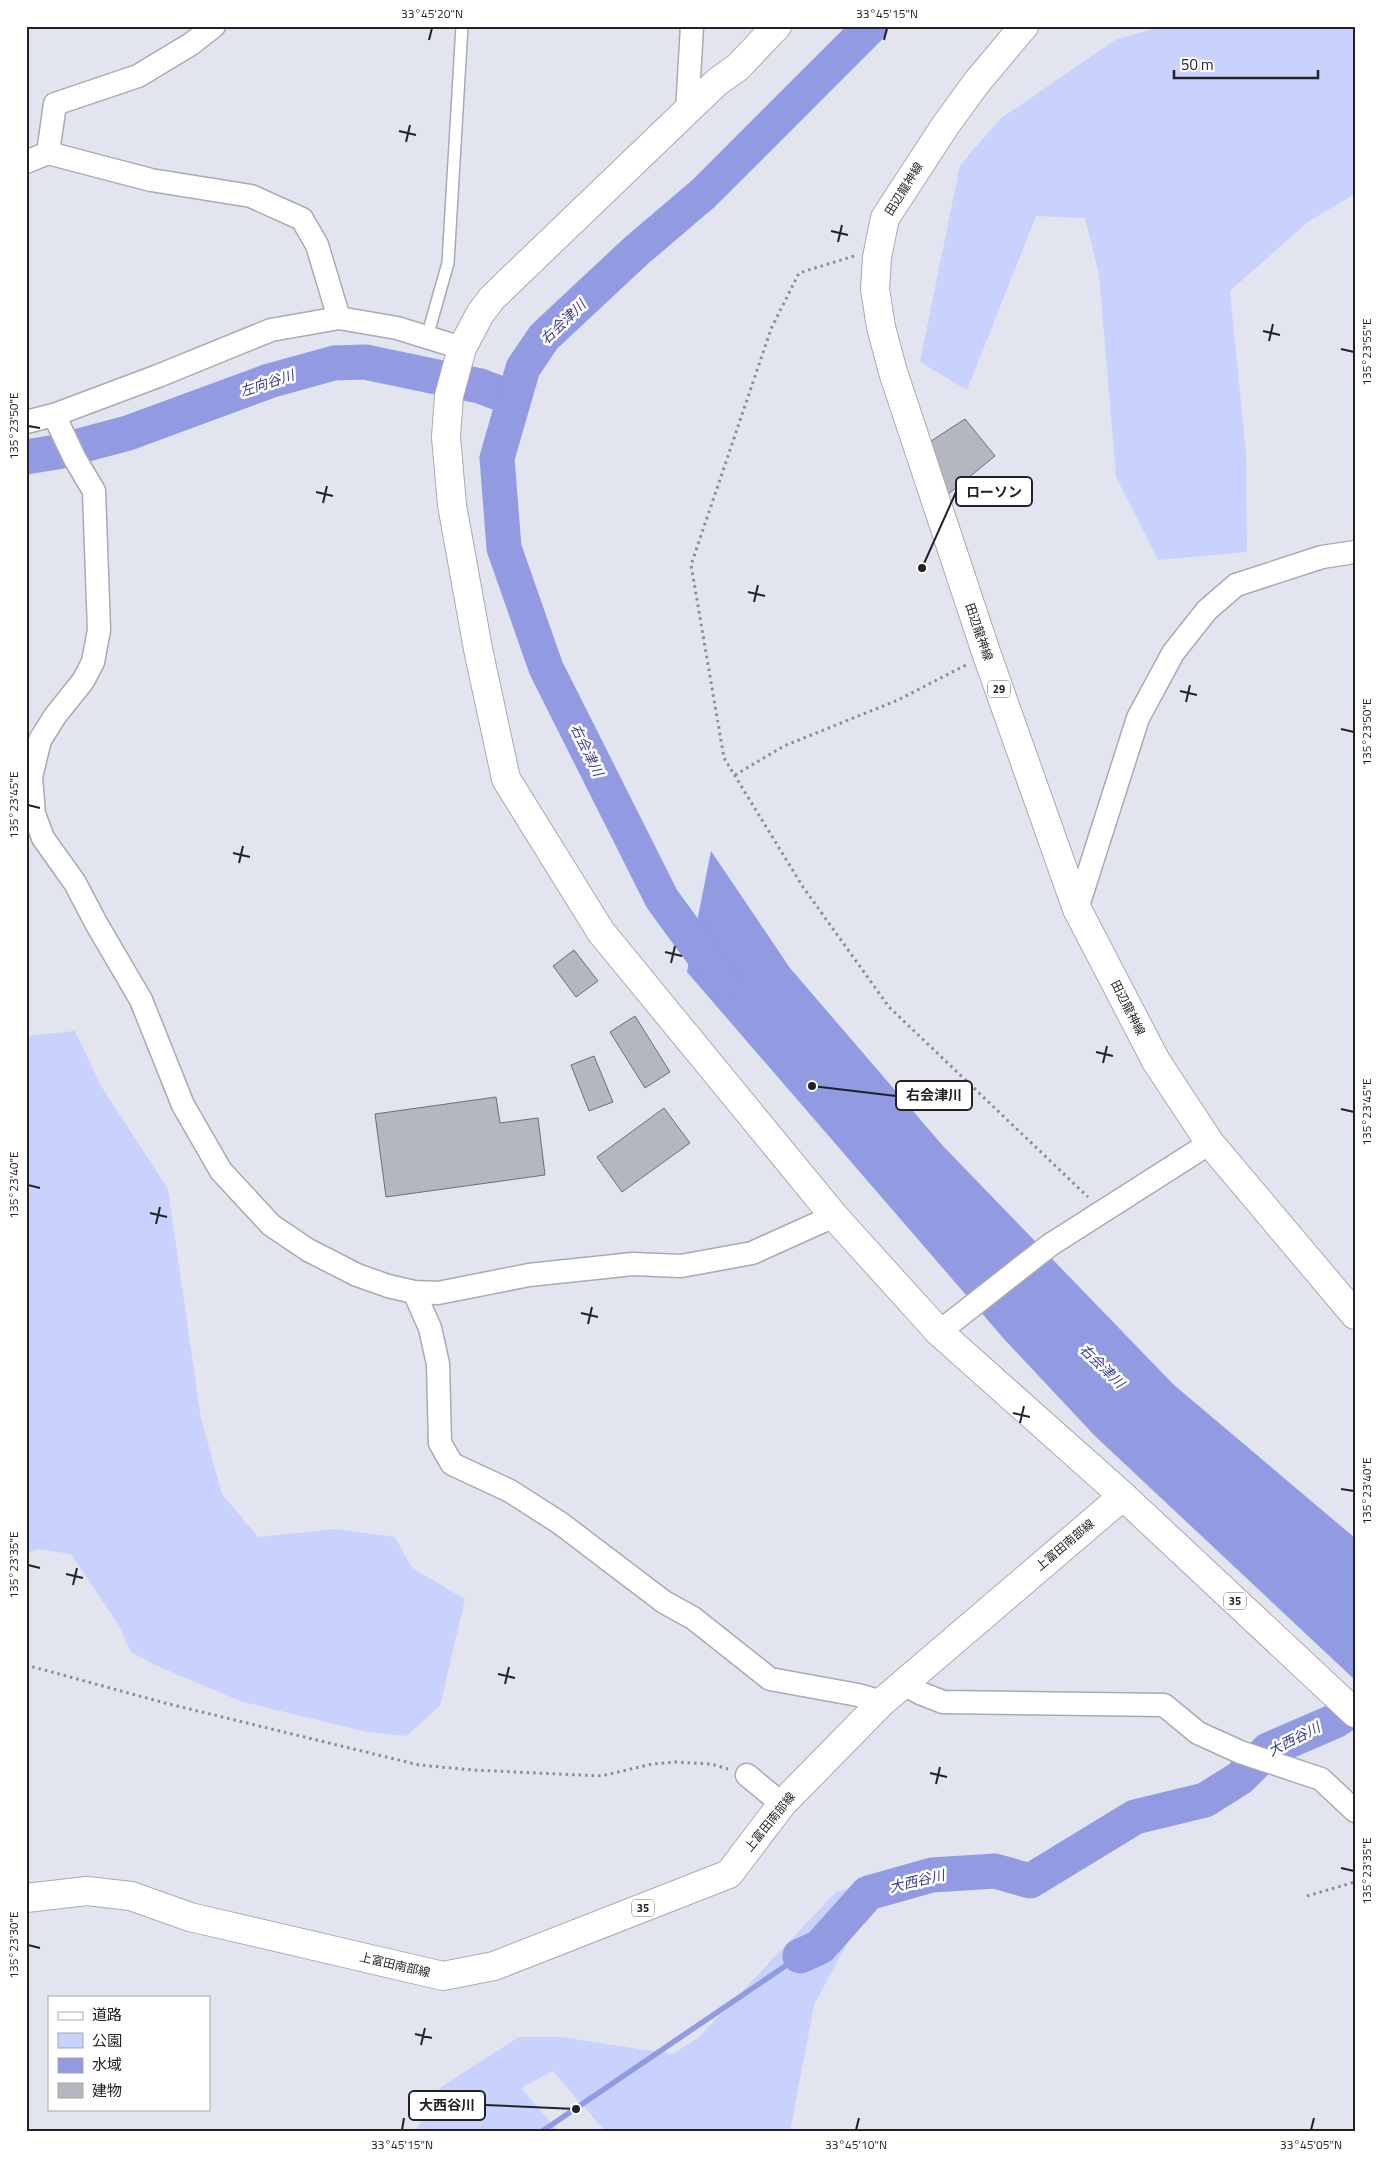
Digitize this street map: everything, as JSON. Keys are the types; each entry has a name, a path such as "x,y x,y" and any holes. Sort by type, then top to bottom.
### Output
{"main road":[{"path":"777,26 738,67 718,82 492,298 480,314 461,354 449,396 446,437 452,505 478,649 506,779 600,932 834,1216 939,1332 1123,1496"},
{"name":"田辺龍神線","path":"1024,26 977,82 885,218 877,257 875,289 881,327 893,372 987,655 1077,909 1156,1061 1210,1144 1355,1315"},
{"name":"上富田南部線","path":"26,1898 87,1891 132,1896 190,1917 443,1976 494,1966 728,1874 782,1804 882,1702 1123,1496"},
{"name":"35","path":"1123,1496 1351,1709"}],"street":[{"path":"48,154 55,104 138,76 191,44 214,26"},
{"path":"687,112 692,26"},
{"path":"26,162 48,154 151,180 250,196 302,219 317,245 339,318"},
{"path":"26,422 54,415 158,376 271,330 339,318 397,328 426,337 461,354"},
{"path":"54,415 75,459 94,491 99,630 93,662 83,682 54,716 40,740 31,777 34,814 43,838 75,883 141,1000 183,1105 221,1171 271,1225 308,1250 357,1275 388,1286 414,1292 438,1293 529,1275 633,1264 680,1266 752,1253 834,1216"},
{"path":"1077,909 1138,718 1173,653 1207,610 1236,585 1322,557 1355,552"},
{"path":"939,1332 1050,1245 1210,1144"},
{"path":"414,1292 430,1328 438,1364 440,1443 452,1464 510,1491 560,1523 664,1602 693,1618 770,1679 858,1695 882,1702"},
{"path":"902,1683 920,1693 943,1702 1164,1706 1198,1733 1215,1741 1240,1752 1321,1779 1355,1811"},
{"path":"747,1775 782,1804"}],"lane":[{"path":"426,337 448,263 462,26"}],"path":[{"path":"877,257 856,256 799,273 771,329 691,565 724,758 803,887 890,1007 1103,1212"},
{"path":"735,775 784,746 898,700 987,655"},
{"path":"26,1665 146,1698 419,1765 474,1770 602,1776 652,1764 675,1762 711,1764 747,1775"},
{"path":"1307,1896 1355,1882"}],"green space":[{"path":"1164,26 1355,26 1355,194 1309,221 1230,291 1246,454 1247,552 1158,560 1116,477 1099,274 1085,218 1036,216 967,390 920,362 960,165 1000,119 1115,40"},
{"path":"75,1031 101,1086 168,1189 201,1419 222,1494 258,1537 336,1529 395,1537 412,1568 465,1599 440,1706 406,1736 367,1732 240,1701 155,1665 131,1652 118,1624 71,1554 38,1549 26,1553 26,1036"},
{"path":"880,1882 814,2005 790,2132 606,2132 553,2071 521,2088 559,2132 415,2132 441,2087 519,2037 561,2037 672,2054 698,2038 836,1892"}],"water":[{"path":"711,851 790,968 943,1146 1174,1385 1355,1538 1355,1680 1095,1436 1004,1339 687,972"}],"building":[{"path":"965,419 995,456 947,495 928,443"},
{"path":"574,950 598,981 576,997 553,966"},
{"path":"635,1016 670,1072 645,1088 610,1032"},
{"path":"594,1056 613,1102 589,1111 571,1065"},
{"path":"496,1097 500,1123 538,1118 545,1175 386,1197 375,1114"},
{"path":"664,1108 690,1143 622,1192 597,1157"}],"waterway":[{"name":"右会津川","path":"722,981 662,899 546,668 504,548 497,458 523,368 544,337 636,251 704,193 871,26"},
{"name":"左向谷川","path":"26,457 57,452 128,433 269,381 334,363 365,362 480,386 512,398"},
{"name":"大西谷川","path":"800,1956 820,1947 868,1893 932,1875 995,1871 1030,1881 1135,1817 1205,1800 1240,1778 1268,1750 1335,1721 1355,1708"},
{"name":"大西谷川","path":"541,2132 800,1956"}],"place":[{"name":"ローソン","path":"922,568"},
{"name":"右会津川","path":"812,1086"},
{"name":"大西谷川","path":"576,2109"}]}
